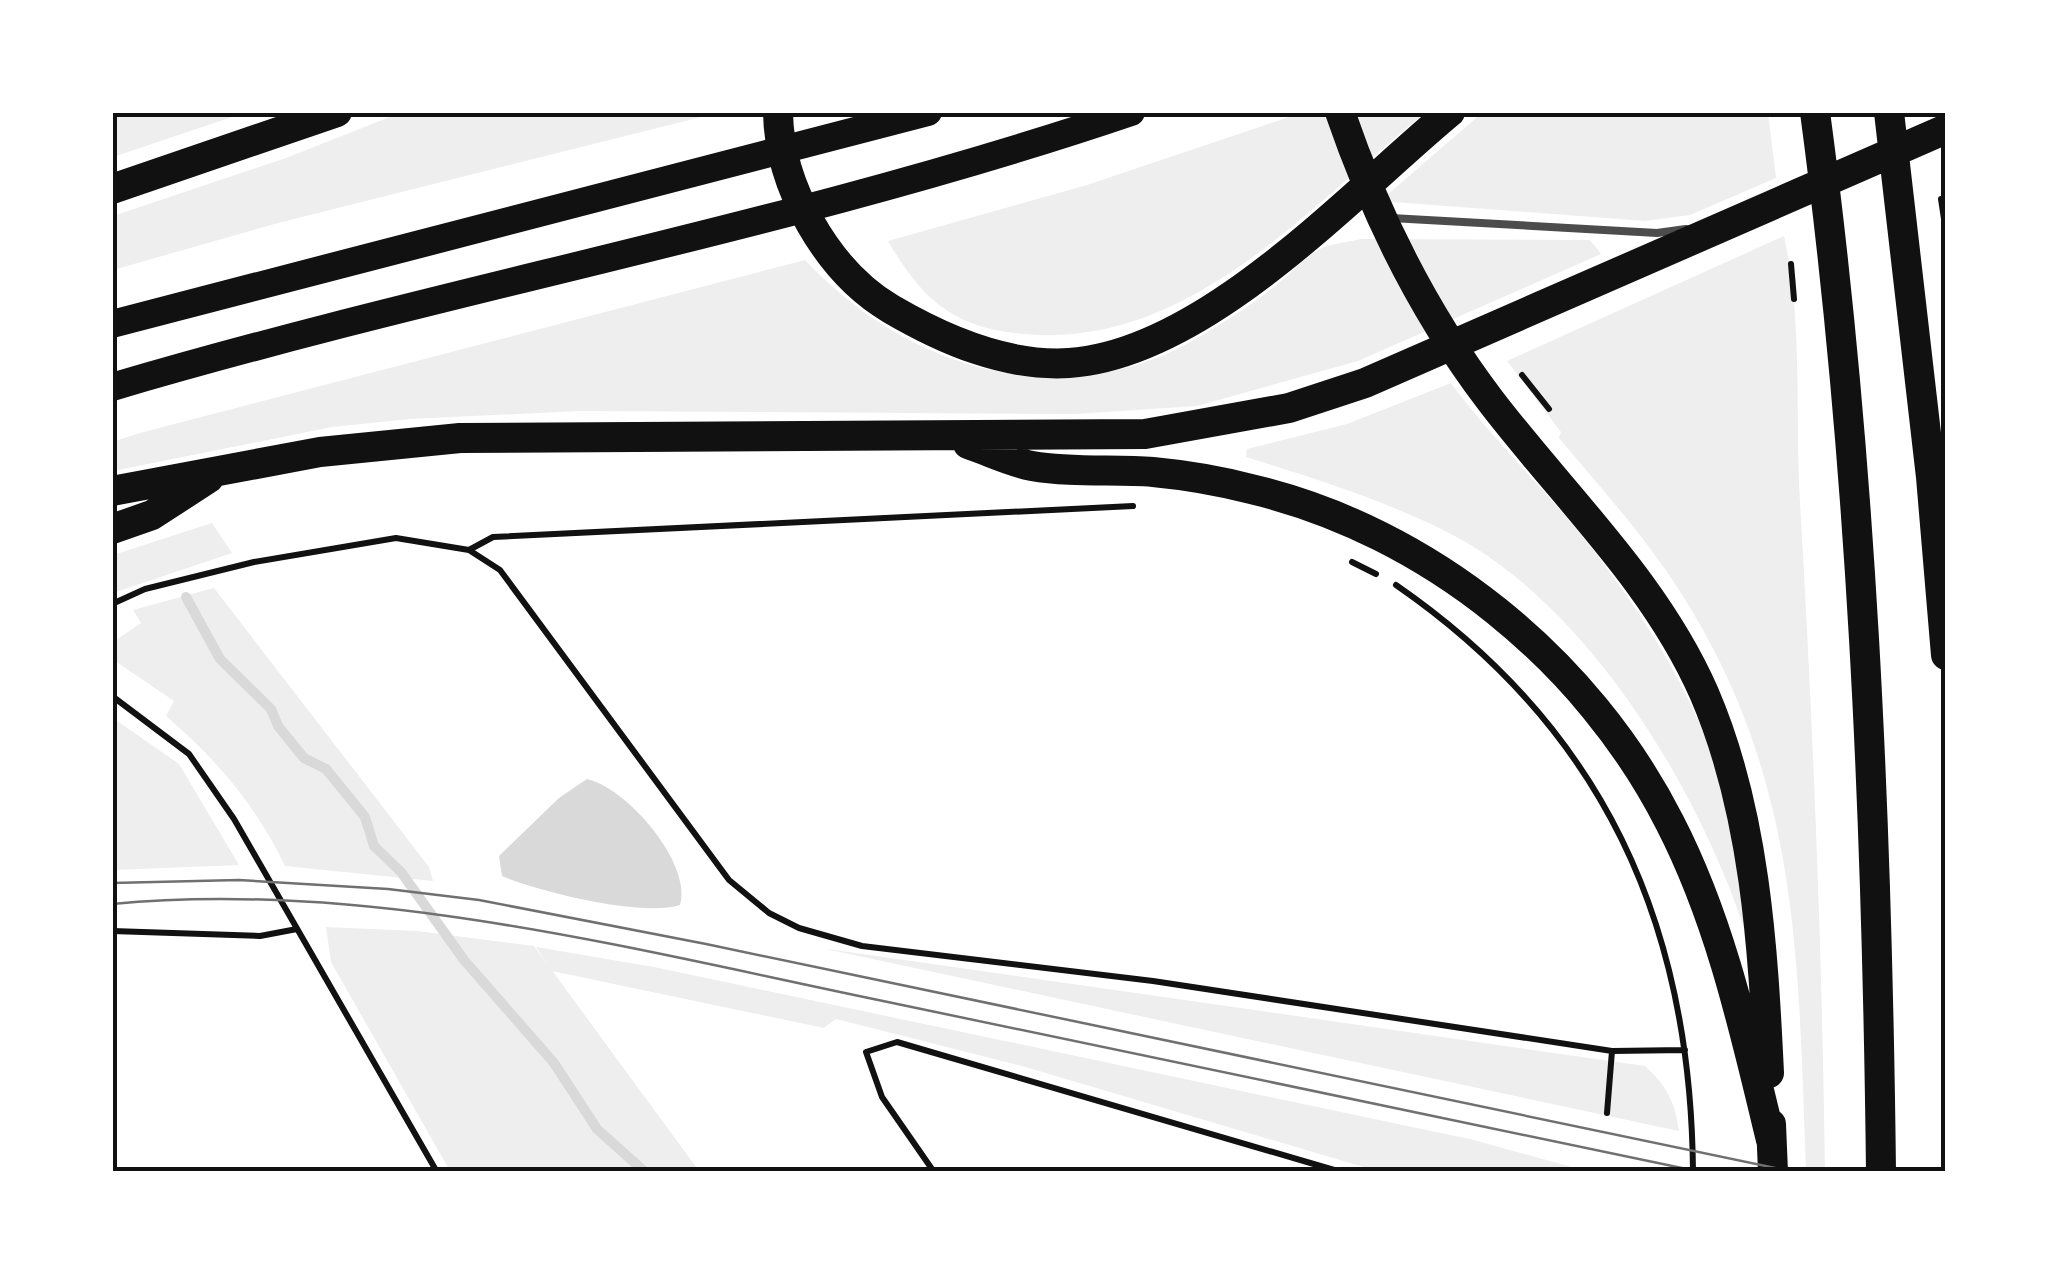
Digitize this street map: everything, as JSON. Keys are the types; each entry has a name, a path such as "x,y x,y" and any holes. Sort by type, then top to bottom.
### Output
{"highway":[{"path":"112,188 337,112"},
{"path":"778,112 785,162 806,214 838,260 875,299 949,339 983,351 1032,362 1072,363 1105,355 1191,322 1322,224 1450,112"},
{"path":"112,324 928,112"},
{"path":"112,386 379,313 757,219 1131,112"},
{"path":"1340,112 1367,188 1423,303 1492,404 1642,587 1675,636 1704,694 1728,760 1749,854 1766,1013 1773,1172"},
{"path":"1890,112 1946,655"},
{"path":"1816,118 1861,618 1874,865 1882,1172"},
{"path":"112,492 320,452 460,438 1146,434 1289,408 1365,383 1487,332 1726,223 1946,129"},
{"path":"942,435 1032,466 1157,472 1252,489 1373,534 1433,566 1494,607 1597,710 1670,822 1720,946 1771,1140"},
{"path":"112,529 152,514 224,468"}],"lane":[{"path":"1322,224 1355,216"},
{"path":"1373,218 1657,233 1726,223"}],"path":[{"path":"1941,199 1946,232"},
{"path":"1791,264 1794,299"},
{"path":"1522,376 1549,409"},
{"path":"469,550 493,537 1142,505"},
{"path":"112,604 145,589 254,562 396,538 469,550 500,570 728,880 769,914 798,928 862,946 1153,982 1612,1051 1684,1050"},
{"path":"1340,556 1391,582 1481,651 1555,733 1627,846 1668,954 1684,1050 1693,1172"},
{"path":"112,696 189,754 234,818 437,1172"},
{"path":"112,931 260,936 297,928"},
{"path":"934,1172 877,1086 866,1052 877,1046 898,1042 1341,1172"},
{"path":"1607,1113 1612,1051"}],"shaded area":[{"path":"113,112 244,112 244,113 113,157"},
{"path":"400,113 717,113 278,223 113,270 113,216 286,158"},
{"path":"1301,113 1425,113 1243,264 1193,295 1140,319 1084,333 1024,334 978,325 959,318 928,295 888,241 1087,185"},
{"path":"1482,113 1768,113 1776,178 1690,215 1645,221 1380,201"},
{"path":"1784,236 1796,335 1825,1171 1806,1171 1800,1015 1785,869 1770,798 1748,727 1718,657 1664,567 1559,438 1561,432 1507,361"},
{"path":"1361,239 1590,240 1601,254 1358,361 1197,406 1075,414 580,411 410,419 332,427 113,471 112,442 140,433 805,260 847,299 893,331 942,355 994,371 1047,377 1100,373 1154,359 1206,333 1262,296 1317,251"},
{"path":"1451,383 1594,551 1678,679 1722,785 1733,835 1744,928 1697,815 1665,757 1629,701 1544,602 1496,562 1421,519 1246,457 1247,449 1347,424"},
{"path":"212,523 232,553 113,593 113,555"},
{"path":"214,588 429,867 433,881 285,866 233,784 166,716 174,701 115,661 113,642 141,623 133,610"},
{"path":"113,718 179,764 239,865 113,870"},
{"path":"587,779 620,797 653,830 676,869 680,905 617,905 540,889 502,876 499,856 559,798"},
{"path":"326,927 417,931 534,946 699,1171 450,1171 331,962"},
{"path":"536,947 654,967 1474,1140 1586,1171 1377,1171 1022,1066 836,1019 824,1028 552,971"},
{"path":"821,948 1645,1066 1669,1095 1679,1131"}],"waterway":[{"path":"186,597 220,659 271,709 278,726 304,758 326,769 365,817 374,846 401,872 464,960 554,1063 597,1129 645,1172"}],"tram line":[{"path":"112,883 239,880 388,889 479,900 1794,1172"},
{"path":"112,904 208,899 305,901 500,924 1701,1172"}]}
